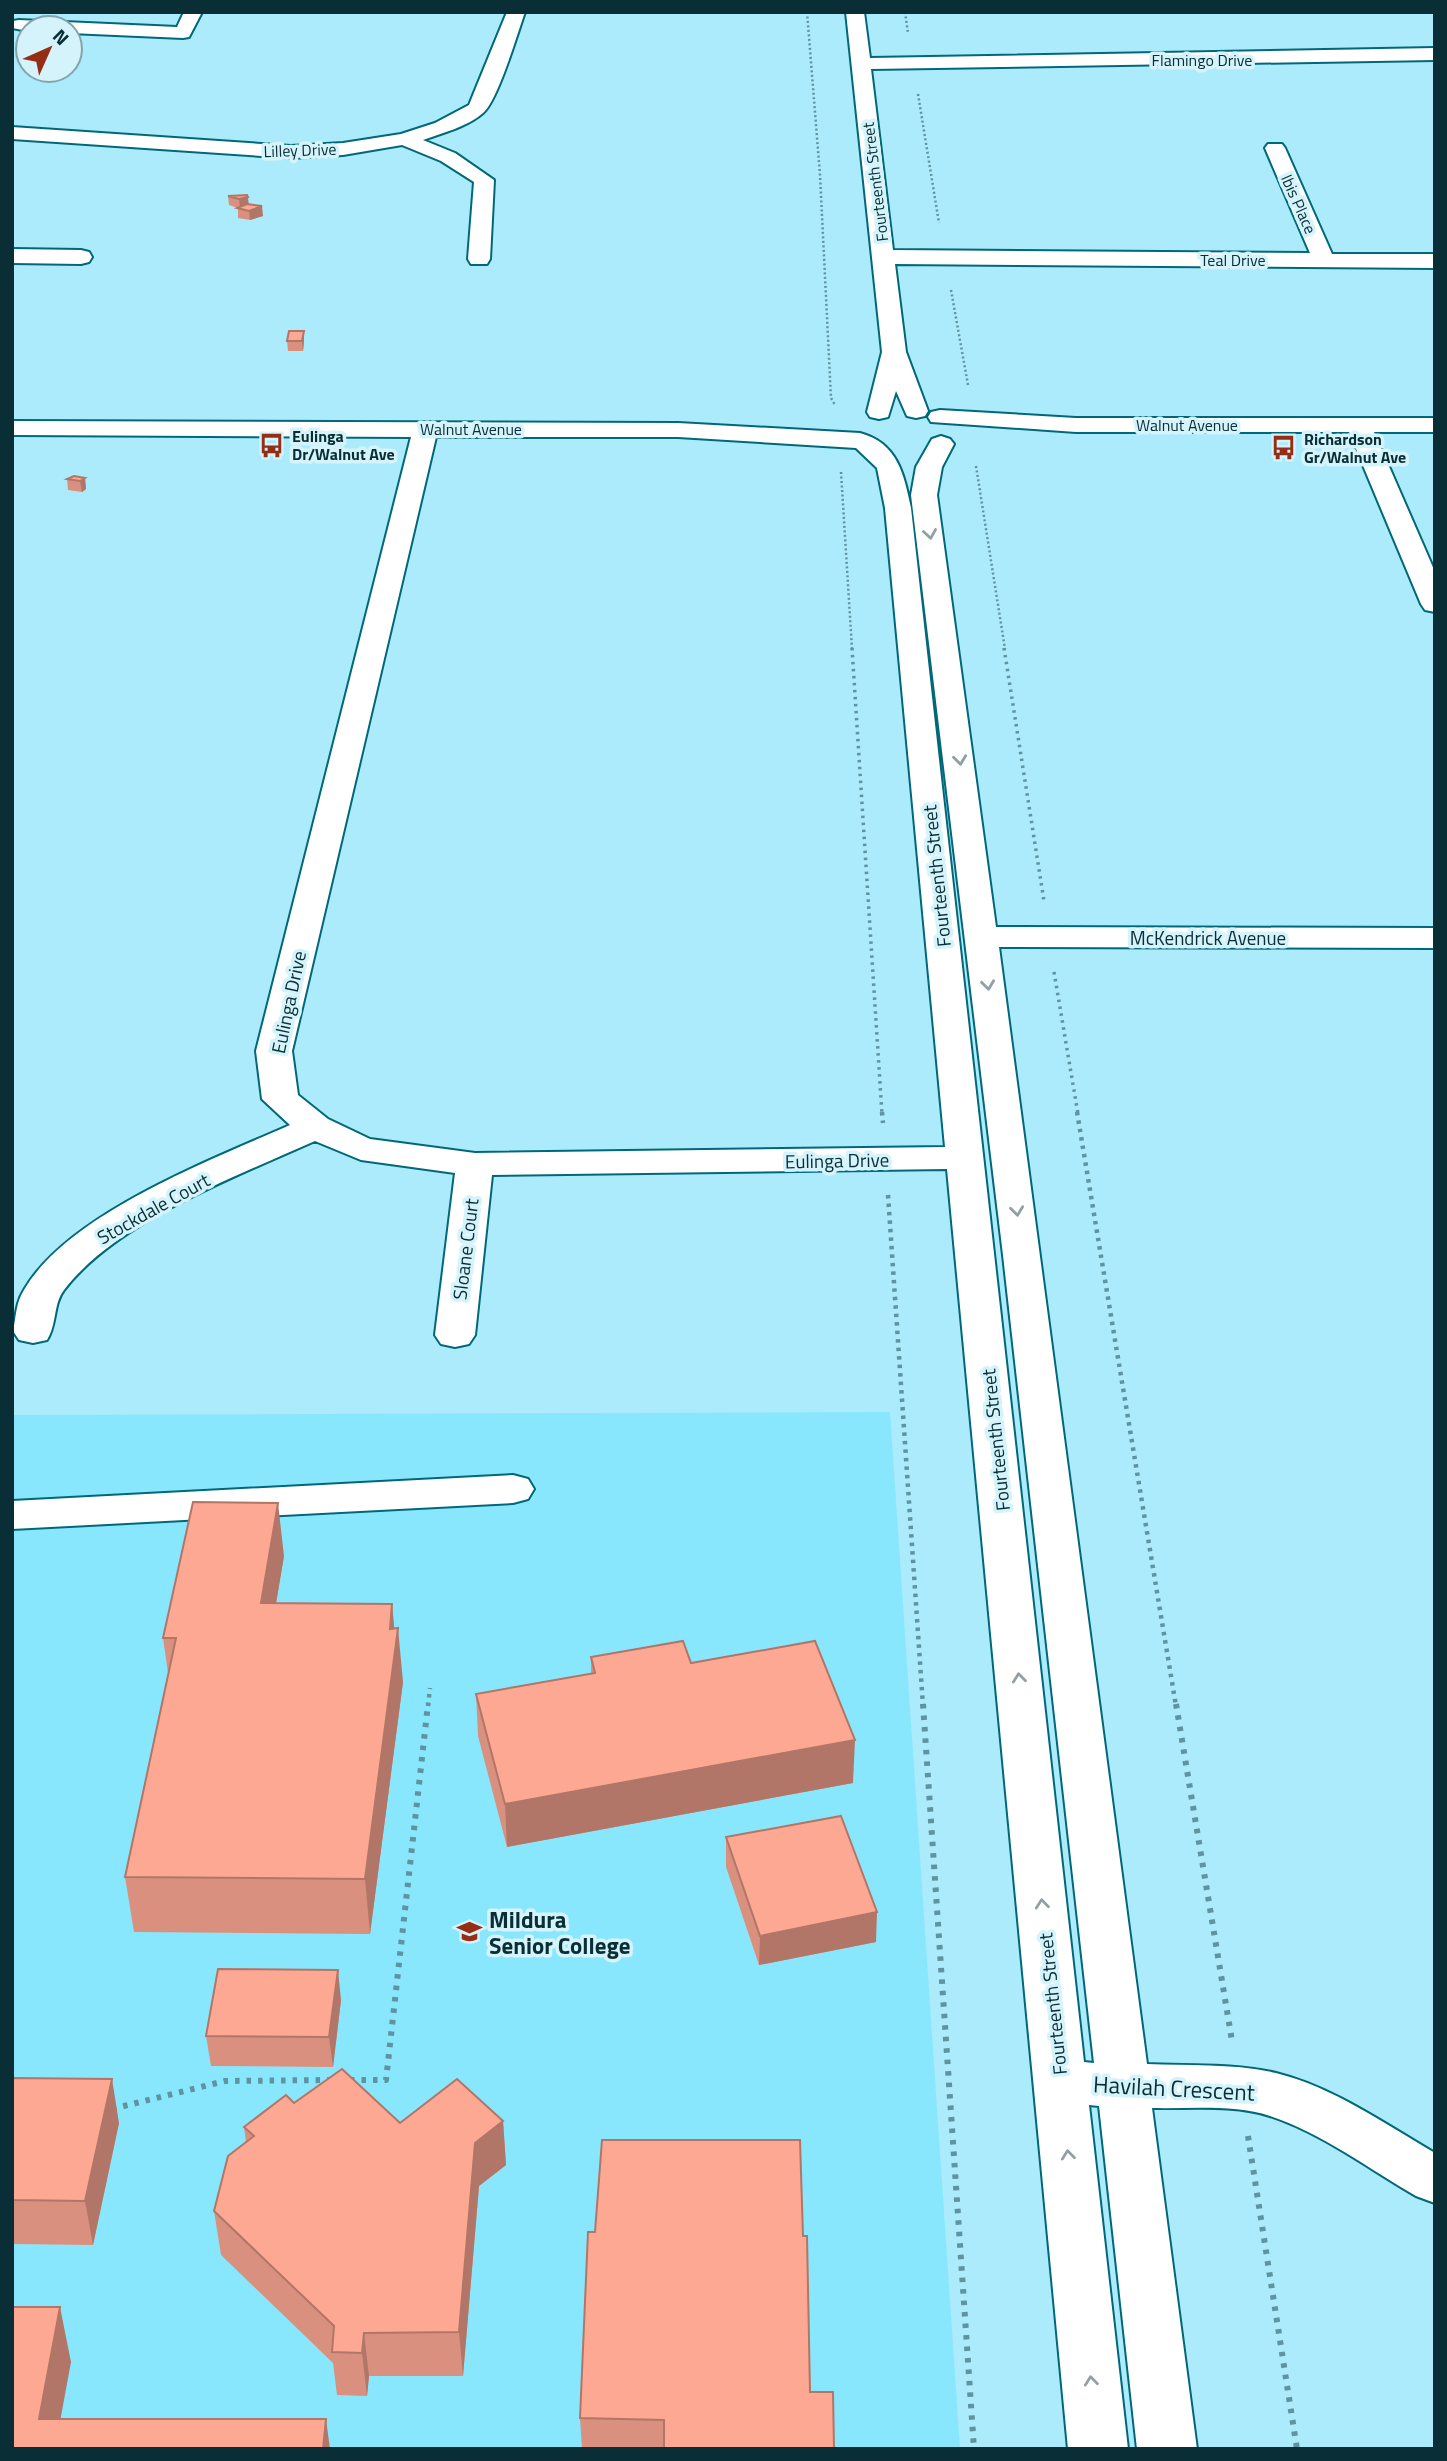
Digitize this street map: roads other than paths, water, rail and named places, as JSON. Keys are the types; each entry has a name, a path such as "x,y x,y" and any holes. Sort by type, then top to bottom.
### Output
{"street":[{"path":"84,28 183,33 193,12"},
{"name":"Lilley Drive","path":"12,133 291,152 343,149 404,139 442,127 476,109 484,96 516,12"},
{"name":"Fourteenth Street","path":"855,12 894,352 916,411"},
{"name":"Flamingo Drive","path":"861,61 1234,61 1435,54"},
{"path":"404,139 448,157 484,180 479,259"},
{"name":"Ibis Place","path":"1275,148 1324,260"},
{"path":"12,256 81,257"},
{"name":"Teal Drive","path":"884,261 1435,261"},
{"name":"Fourteenth Street","path":"894,352 865,429 889,466 898,508 1098,2449"},
{"path":"916,411 943,434 908,450 865,429 916,411"},
{"name":"Walnut Avenue","path":"943,434 1027,436 1360,430 1435,425"},
{"name":"Walnut Avenue","path":"12,428 865,429"},
{"name":"Eulinga Drive","path":"425,429 274,1051 280,1099 315,1127 361,1149 475,1164 966,1158"},
{"path":"1360,430 1435,604"},
{"name":"Walnut Avenue","path":"1360,430 1435,436"},
{"name":"Fourteenth Street","path":"943,434 929,467 924,495 982,937 1167,2449"},
{"name":"McKendrick Avenue","path":"982,937 1435,938"},
{"name":"Stockdale Court","path":"33,1331 42,1292 66,1261 104,1233 173,1194 315,1127"},
{"name":"Sloane Court","path":"454,1335 475,1164"},
{"path":"12,1515 513,1489"},
{"name":"Havilah Crescent","path":"1060,2083 1240,2089 1276,2095 1329,2118 1435,2180"}],"place":[{"name":"Eulinga Dr/Walnut Ave","path":"272,445"},
{"name":"Richardson Gr/Walnut Ave","path":"1284,448"},
{"name":"Mildura Senior College","path":"469,1932"}]}
